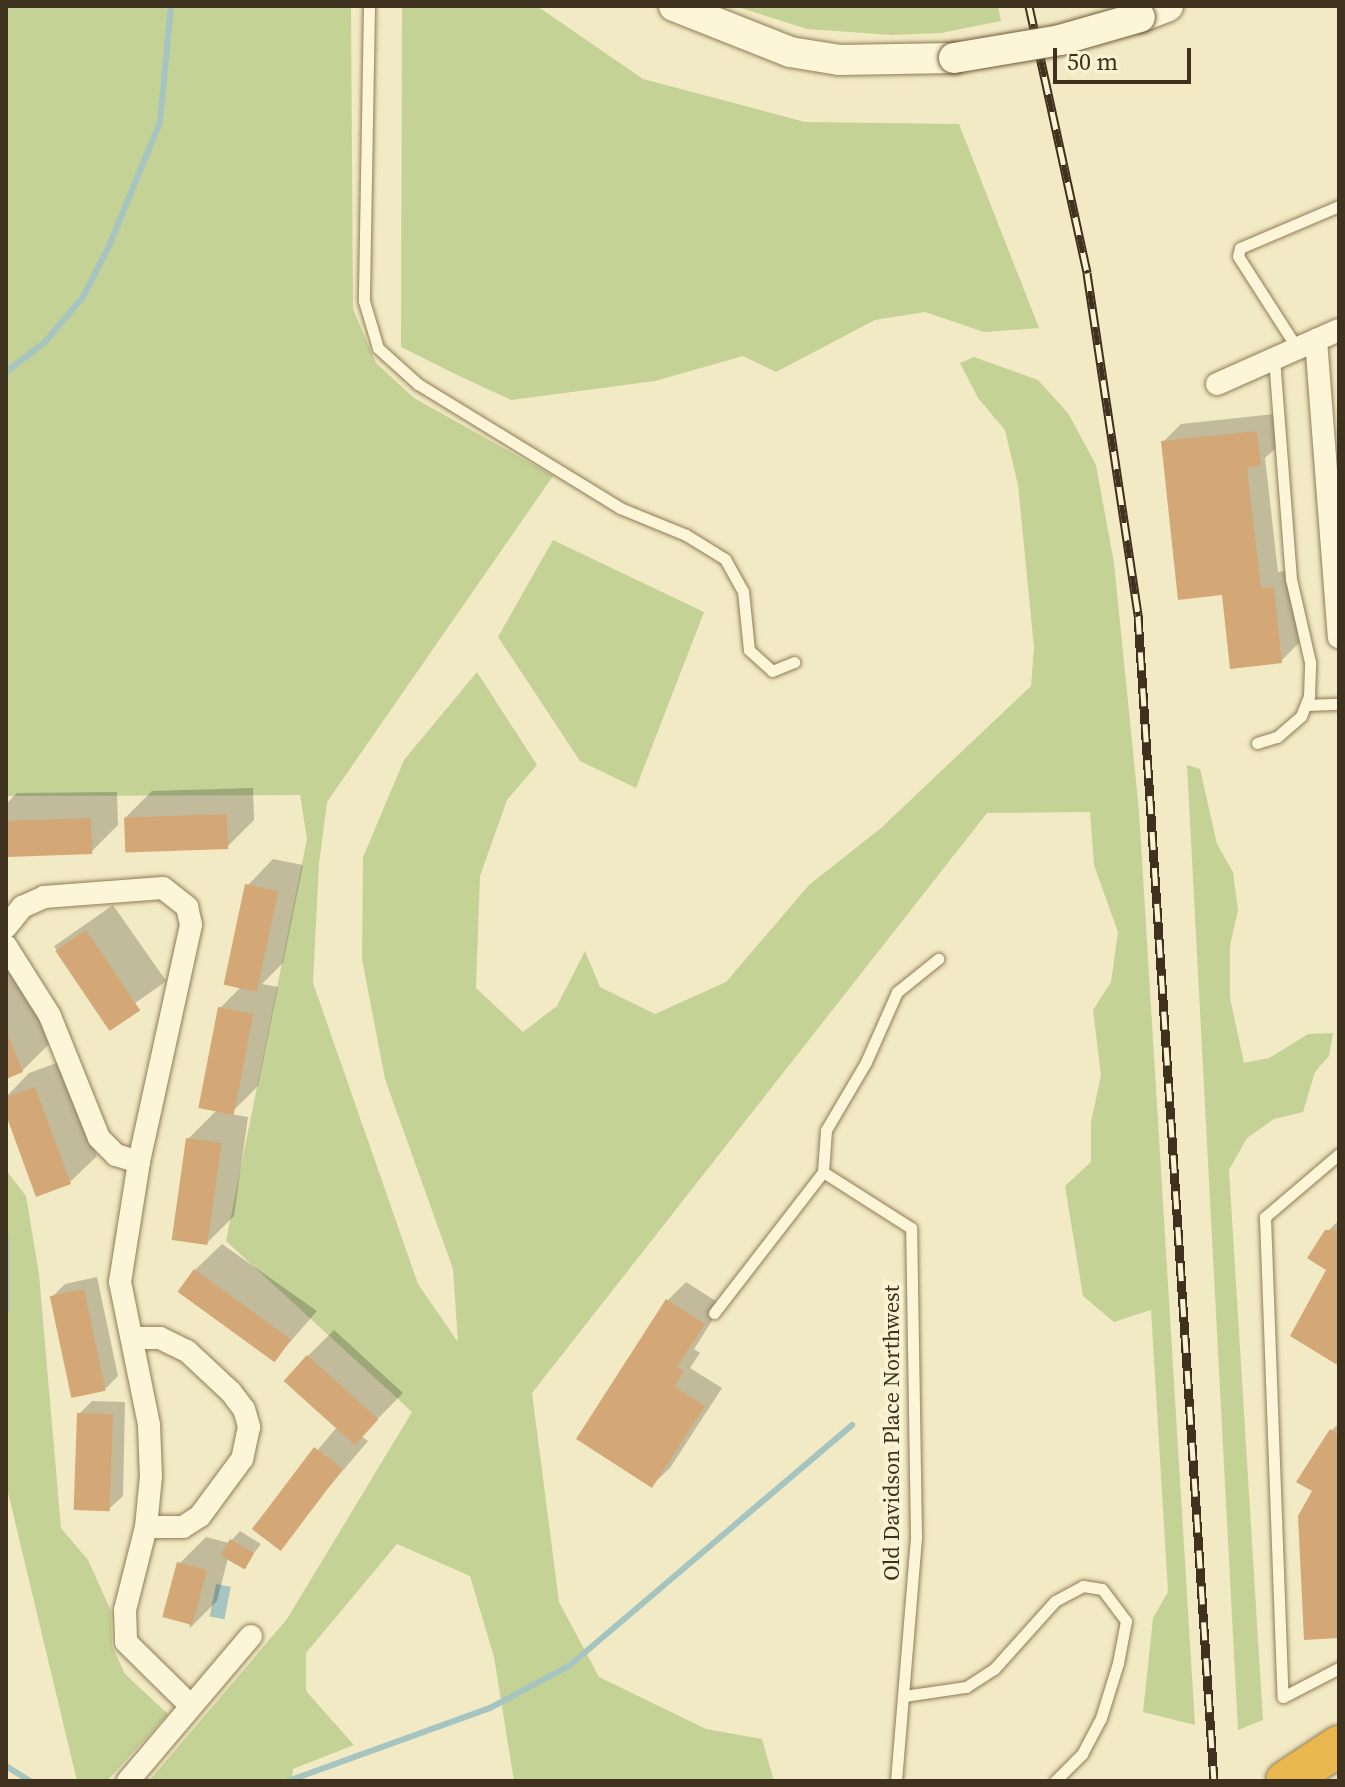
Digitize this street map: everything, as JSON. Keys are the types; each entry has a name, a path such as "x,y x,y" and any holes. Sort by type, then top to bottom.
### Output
{"highway":[{"path":"1286,1781 1332,1751"}],"main road":[{"path":"674,6 790,52 840,60 954,58 1060,40 1168,6"}],"street":[{"path":"1217,384 1339,330"},
{"path":"1306,344 1339,637"},
{"path":"6,927 22,907 44,897 163,888 187,907 191,925 139,1162 120,1282 149,1425 151,1476 146,1527 125,1610 126,1642 191,1706"},
{"path":"6,946 50,1016 99,1138 116,1155 139,1162"},
{"path":"132,1338 160,1338 187,1351 231,1392 249,1427 242,1459 200,1516 183,1527 146,1527"},
{"path":"128,1781 251,1636"}],"lane":[{"path":"369,6 364,301 378,348 418,384 620,508 686,535 725,559 743,591 749,650 772,671 794,662"},
{"path":"1306,344 1238,256 1240,248 1339,206"},
{"path":"1257,743 1277,737 1306,705 1310,662 1291,579 1274,358"},
{"path":"1306,705 1339,704"},
{"path":"714,1313 823,1172 826,1130 866,1062 897,992 938,959"},
{"path":"1339,1154 1265,1217 1283,1697 1339,1668"},
{"name":"Old Davidson Place Northwest","path":"823,1172 911,1228 916,1536 896,1781"},
{"path":"904,1696 966,1687 994,1669 1055,1601 1083,1586 1102,1589 1126,1621 1118,1663 1101,1718 1082,1754 1055,1781"}],"green space":[{"path":"6,6 351,6 353,309 376,363 414,398 553,476 327,802 319,864 313,983 418,1284 458,1342 453,1269 385,1079 362,959 363,857 404,760 477,672 537,765 507,800 480,876 476,988 523,1032 557,1006 585,951 600,987 655,1014 726,982 809,885 881,828 1031,686 1034,647 1018,485 1005,430 978,398 960,363 974,357 1038,380 1068,413 1096,465 1114,563 1139,811 1195,1725 1143,1712 1153,1618 1168,1592 1151,1310 1114,1322 1083,1296 1065,1186 1091,1162 1091,1122 1101,1075 1093,1010 1111,982 1118,932 1094,865 1090,812 987,813 532,1393 559,1602 599,1677 706,1729 762,1739 774,1781 514,1781 494,1657 470,1576 397,1544 306,1653 306,1691 354,1745 293,1769 292,1781 149,1781 287,1619 412,1412 226,1241 307,839 300,795 6,796"},
{"path":"402,6 537,6 643,79 805,122 959,124 1039,328 984,332 925,312 875,320 776,372 743,356 655,381 511,400 401,347"},
{"path":"735,6 998,6 1001,21 941,33 892,35 807,29"},
{"path":"553,540 704,612 636,788 580,761 498,637"},
{"path":"1187,765 1200,769 1217,844 1233,872 1238,910 1230,946 1230,998 1244,1063 1269,1058 1308,1034 1333,1033 1329,1056 1315,1072 1303,1112 1274,1119 1247,1138 1229,1170 1263,1720 1238,1730"},
{"path":"6,1170 26,1196 39,1274 61,1528 88,1560 111,1611 112,1646 125,1674 168,1714 107,1781 77,1781 6,1484"}],"water":[{"path":"216,1584 231,1587 224,1619 210,1616"}],"building":[{"path":"1257,431 1261,466 1247,468 1261,588 1274,587 1282,663 1230,669 1222,595 1178,600 1161,441"},
{"path":"227,814 228,849 125,853 124,818"},
{"path":"91,818 92,854 7,857 6,821"},
{"path":"245,884 278,891 257,992 224,985"},
{"path":"86,930 140,1010 110,1031 55,951"},
{"path":"218,1007 253,1014 234,1115 198,1108"},
{"path":"6,1030 23,1072 6,1079"},
{"path":"35,1087 71,1184 36,1197 6,1115 6,1097"},
{"path":"186,1138 222,1143 207,1245 172,1240"},
{"path":"1325,1230 1339,1230 1339,1366 1290,1336 1326,1270 1307,1258"},
{"path":"194,1269 291,1340 275,1362 178,1292"},
{"path":"84,1289 106,1391 71,1398 50,1296"},
{"path":"666,1299 705,1324 677,1367 684,1371 674,1386 705,1406 652,1488 576,1439"},
{"path":"307,1355 378,1419 355,1445 284,1381"},
{"path":"77,1413 113,1414 110,1511 74,1510"},
{"path":"1330,1429 1339,1435 1339,1638 1304,1640 1298,1516 1312,1491 1296,1482"},
{"path":"314,1447 343,1469 281,1551 252,1529"},
{"path":"230,1539 254,1553 245,1569 220,1555"},
{"path":"177,1562 207,1570 192,1625 162,1617"}],"waterway":[{"path":"6,372 45,342 83,297 109,246 160,122 171,6"},
{"path":"6,1238 6,1311"},
{"path":"288,1781 490,1708 569,1666 852,1425"},
{"path":"6,1766 30,1781"}],"railway":[{"path":"1029,6 1087,273 1138,616 1214,1781"}]}
